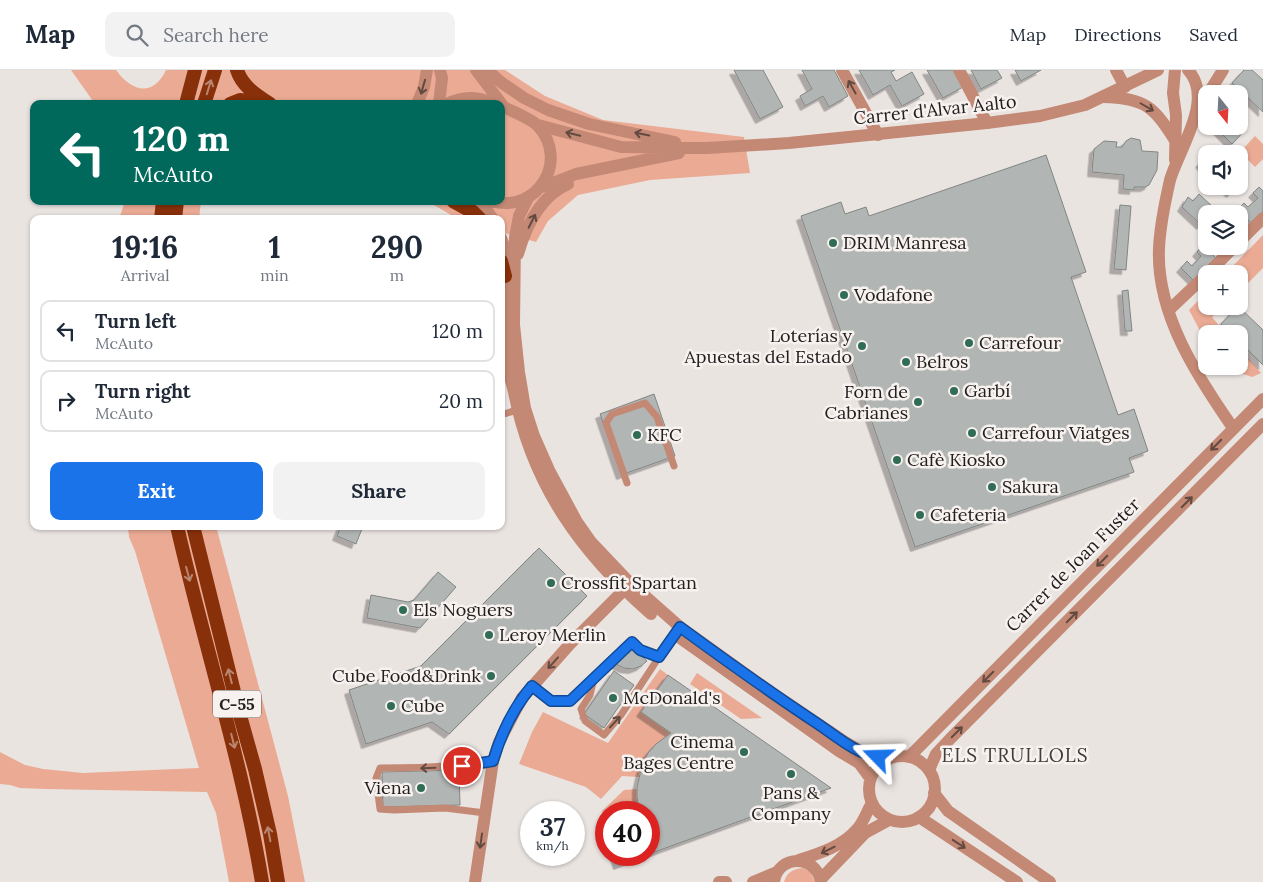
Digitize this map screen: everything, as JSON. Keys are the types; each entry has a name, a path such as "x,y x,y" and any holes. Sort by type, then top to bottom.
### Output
{"highway":[{"path":"187,100 195,70"},
{"path":"205,100 214,70"},
{"path":"237,70 240,78 248,88 264,100"},
{"path":"461,205 476,215"},
{"path":"505,265 510,271"},
{"name":"C-55","path":"178,530 241,774 255,836 262,882"},
{"name":"C-55","path":"194,530 255,769 270,834 278,882"}],"street":[{"path":"419,100 424,87 427,70"},
{"path":"439,100 442,78 440,70"},
{"path":"476,70 496,100"},
{"name":"Carrer d'Alvar Aalto","path":"487,70 524,98 568,117 612,129 707,148"},
{"path":"842,70 878,135"},
{"path":"960,70 987,123"},
{"path":"1116,70 1125,87"},
{"name":"Carrer d'Alvar Aalto","path":"505,108 538,125 621,147 707,148 878,135 987,123 1064,111 1103,97 1158,70"},
{"path":"1174,170 1176,115 1173,93 1175,70"},
{"path":"1188,70 1196,80 1198,89 1196,114"},
{"path":"1213,85 1223,70"},
{"path":"458,100 472,97 486,100"},
{"path":"1103,97 1120,98 1145,105 1155,111 1176,142"},
{"path":"1198,111 1174,170 1164,210 1159,248 1161,275 1176,331 1191,363 1233,428"},
{"path":"538,125 548,141 551,166 542,187 528,198 519,216 514,237 510,271 507,360 532,457 565,519 589,552 624,590 831,745 859,762 870,778"},
{"name":"Carrer d'Alvar Aalto","path":"542,187 576,174 596,169 707,148"},
{"path":"510,271 521,243 541,203 563,186 596,169"},
{"path":"505,203 528,198"},
{"path":"1248,233 1263,218"},
{"path":"505,248 510,271"},
{"path":"1216,265 1226,255"},
{"path":"1169,310 1198,283"},
{"name":"Carrer de Joan Fuster","path":"909,757 1263,399"},
{"path":"521,409 549,470 577,522 591,542 677,630 860,751 867,755 889,759"},
{"name":"Carrer de Joan Fuster","path":"929,770 936,754 945,744 1263,424"},
{"path":"475,882 493,761 499,742 522,698 570,644 624,590"},
{"path":"923,814 934,793 934,781 929,770 918,760 898,756 889,759 878,767 870,778 869,791 872,803 879,813 889,820 904,822 923,814 948,811"},
{"path":"934,793 948,811 1050,882"},
{"path":"753,882 776,877 785,864 824,852 846,840 859,827 872,803"},
{"path":"923,814 1017,882"},
{"path":"821,881 865,833 889,820"},
{"path":"799,860 810,864 818,870 821,881"},
{"path":"718,882 726,882"}],"lane":[{"path":"626,482 606,423 612,414 645,403 657,417 674,466"},
{"path":"505,415 521,409"},
{"path":"594,679 590,695 581,709 585,722 604,735 622,715 677,630"},
{"path":"532,686 551,701 570,701 632,642 640,650 659,657"},
{"path":"485,812 445,808 380,809 376,778 380,768 462,766 493,761"}],"shaded area":[{"path":"71,70 116,70 128,83 135,87 148,88 155,85 161,79 166,70 505,70 545,96 603,120 744,137 750,173 650,180 578,195 548,221 536,242 505,233 505,215 451,215 434,205 505,205 505,100 92,100"},
{"path":"1255,136 1263,144 1263,159 1255,167 1248,160 1247,145"},
{"path":"124,205 201,205 199,215 120,215"},
{"path":"1263,235 1263,268 1248,283 1248,265 1234,265 1244,255 1248,255 1248,250"},
{"path":"1198,301 1198,315 1214,315 1212,317 1219,325 1198,325 1198,327 1189,310"},
{"path":"1248,358 1261,373 1252,377 1246,375 1248,375"},
{"path":"128,530 217,530 288,796 305,882 229,882 216,813 207,792 20,788 0,784 0,752 25,765 43,769 83,773 199,768 135,551 129,537"},
{"path":"660,669 668,675 641,712 671,733 650,752 639,777 622,776 601,799 586,787 519,764 532,732 543,712 608,743"},
{"path":"697,673 762,718 741,719 690,684"},
{"path":"637,789 638,801 612,801 624,790"},
{"path":"803,868 810,872 815,882 784,882 791,872"}],"building":[{"path":"734,70 763,70 783,107 760,119"},
{"path":"802,70 834,70 848,96 829,107 823,96 805,106 800,96 812,89"},
{"path":"859,70 895,70 891,72 896,81 912,72 924,94 902,106 890,85 873,95"},
{"path":"927,70 954,70 963,87 943,98"},
{"path":"971,70 997,70 1002,78 981,89"},
{"path":"1015,70 1041,70 1021,81"},
{"path":"1244,70 1252,70 1263,80 1263,112 1248,98 1248,85 1234,85 1232,83"},
{"path":"1223,135 1240,135 1232,144"},
{"path":"1131,138 1140,140 1142,151 1158,152 1157,170 1149,185 1134,187 1134,190 1123,189 1124,175 1092,172 1094,149 1104,141 1117,142 1116,147 1122,147"},
{"name":"Carrefour","path":"1046,155 1086,272 1071,277 1118,415 1134,409 1148,451 1129,458 1134,472 915,547 801,216 841,202 845,214 866,207 869,216"},
{"path":"1259,187 1263,191 1263,211 1251,223 1248,220 1248,207 1258,198 1253,193"},
{"path":"1200,195 1211,205 1198,205 1198,222 1182,207 1188,197 1193,201"},
{"path":"1120,205 1131,206 1126,270 1114,269"},
{"path":"1213,255 1217,259 1211,265 1198,265 1198,279 1195,282 1181,268 1187,261 1192,266 1201,256"},
{"path":"1128,290 1132,331 1125,331 1122,291"},
{"path":"1230,315 1247,315 1263,330 1263,365 1248,350 1248,325 1221,324"},
{"name":"KFC","path":"654,394 675,456 621,475 600,414"},
{"path":"339,530 361,530 356,544 337,536"},
{"path":"539,548 587,596 449,734 432,722 366,744 349,690 421,666"},
{"path":"438,572 456,587 420,628 367,618 371,595 408,602 414,600"},
{"path":"631,647 647,661 633,669 624,668 616,664"},
{"path":"614,671 634,685 604,728 584,714"},
{"path":"668,675 831,788 660,850 660,801 638,801 637,787 642,766 648,753 656,744 671,733 641,712"},
{"name":"Viena","path":"459,770 460,805 383,807 382,772"}],"place":[{"name":"DRIM Manresa","path":"833,243"},
{"name":"Vodafone","path":"844,295"},
{"name":"Carrefour","path":"969,343"},
{"name":"Loterías y Apuestas del Estado","path":"862,346"},
{"name":"Belros","path":"906,362"},
{"name":"Garbí","path":"954,391"},
{"name":"Forn de Cabrianes","path":"918,402"},
{"name":"Carrefour Viatges","path":"972,433"},
{"name":"KFC","path":"637,435"},
{"name":"Cafè Kiosko","path":"897,460"},
{"name":"Sakura","path":"992,487"},
{"name":"Cafeteria","path":"920,515"},
{"name":"Crossfit Spartan","path":"551,583"},
{"name":"Els Noguers","path":"403,610"},
{"name":"Leroy Merlin","path":"489,635"},
{"name":"Cube Food&Drink","path":"491,676"},
{"name":"McDonald's","path":"613,698"},
{"name":"Cube","path":"391,706"},
{"name":"Cinema Bages Centre","path":"744,752"},
{"name":"Pans & Company","path":"791,774"},
{"name":"Viena","path":"421,788"}],"district":[{"name":"ELS TRULLOLS","path":"1015,755"}],"route":[{"path":"462,766 493,761 499,742 522,698 532,686 551,701 570,701 632,642 640,650 659,657 680,627 845,742 867,755 878,757"}]}
